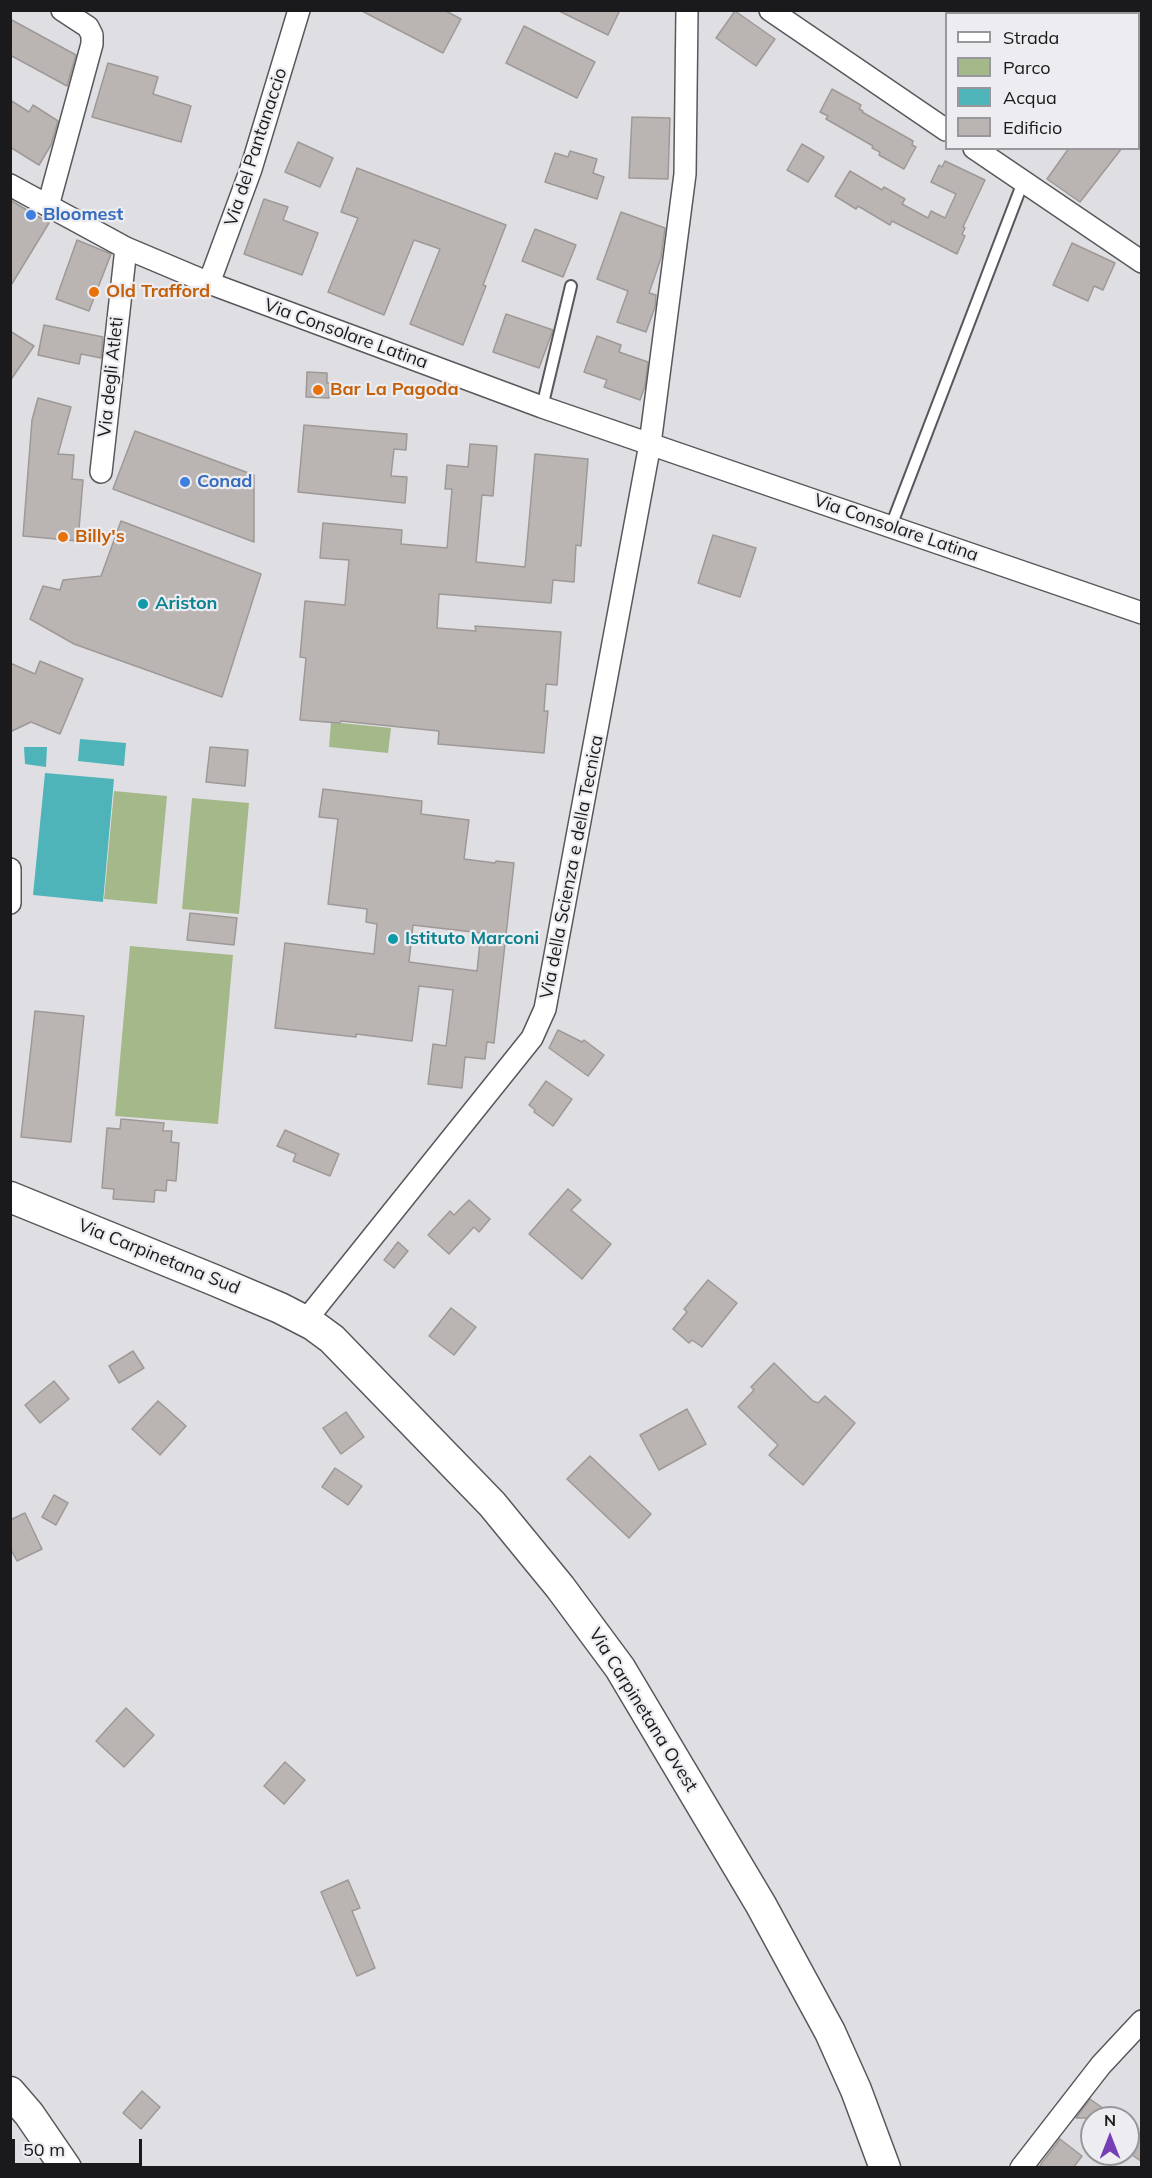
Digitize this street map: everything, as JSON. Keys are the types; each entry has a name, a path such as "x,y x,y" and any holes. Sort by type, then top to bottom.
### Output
{"main road":[{"name":"Via Carpinetana Sud","path":"14,1201 214,1280 306,1320"},
{"name":"Via Carpinetana Ovest","path":"306,1320 332,1339 488,1499 546,1569 613,1658 760,1905 818,2009 856,2090 885,2168"},
{"path":"10,2092 29,2114 66,2168"}],"street":[{"path":"48,206 92,40 90,31 84,23 62,10"},
{"name":"Via del Pantanaccio","path":"209,283 251,169 299,10"},
{"path":"650,444 685,174 687,10"},
{"path":"770,10 945,129"},
{"path":"977,150 1142,262"},
{"name":"Via Consolare Latina","path":"10,185 126,248 209,283 535,404 1142,613"},
{"name":"Via degli Atleti","path":"101,471 126,248"},
{"name":"Via della Scienza e della Tecnica","path":"306,1320 502,1076 536,1030 549,995 650,444"},
{"path":"10,869 10,903"},
{"path":"1021,2168 1101,2065 1142,2020"}],"lane":[{"path":"891,526 1023,182"},
{"path":"535,404 571,286"}],"green space":[{"path":"331,722 391,728 388,753 329,747"},
{"path":"114,791 167,796 157,904 104,899"},
{"path":"192,798 249,803 239,914 182,909"},
{"path":"130,946 233,955 218,1124 115,1116"}],"water":[{"path":"80,739 126,743 124,766 78,761"},
{"path":"24,747 47,747 46,767 25,764"},
{"path":"45,773 114,779 103,902 33,895"}],"building":[{"path":"360,10 444,10 461,19 443,53"},
{"path":"557,10 620,10 608,35"},
{"path":"735,11 775,39 756,66 716,38"},
{"path":"10,19 76,55 67,86 10,55"},
{"path":"524,26 595,62 577,98 506,63"},
{"path":"108,63 158,77 153,94 191,106 181,142 92,117"},
{"path":"832,89 861,105 859,109 862,112 913,141 912,145 916,147 904,169 879,155 880,152 872,148 873,146 826,119 828,116 820,112"},
{"path":"10,100 29,112 33,105 58,121 51,145 39,165 10,147"},
{"path":"632,117 670,118 668,179 629,178"},
{"path":"298,142 333,158 320,187 285,172"},
{"path":"802,144 824,157 808,182 787,170"},
{"path":"1068,150 1120,150 1080,202 1047,179"},
{"path":"570,151 597,159 593,173 604,177 597,199 545,182 555,153 568,157"},
{"path":"945,161 985,180 963,227 965,228 962,234 965,236 957,254 892,221 890,225 858,206 856,209 835,196 850,171 882,190 884,187 905,199 902,204 928,218 931,211 945,218 956,194 931,182 939,165 942,167"},
{"path":"357,168 506,225 463,345 410,324 440,249 414,240 384,315 328,292 358,218 341,212"},
{"path":"264,199 288,207 283,220 318,233 302,275 244,254"},
{"path":"10,200 49,223 10,287"},
{"path":"621,212 665,228 661,258 649,293 656,295 655,307 646,332 617,322 628,291 597,279"},
{"path":"535,229 576,245 563,277 522,261"},
{"path":"77,240 111,254 89,311 56,299"},
{"path":"1072,243 1115,263 1103,290 1094,286 1088,301 1053,285"},
{"path":"506,314 553,330 539,368 493,352"},
{"path":"44,325 103,337 101,358 81,354 79,364 38,355"},
{"path":"10,331 34,346 10,381"},
{"path":"597,336 621,345 619,352 648,362 645,386 640,400 604,387 607,380 584,372"},
{"name":"Bar La Pagoda","path":"307,372 327,373 327,383 330,383 329,398 306,397"},
{"path":"38,398 71,407 58,454 74,455 72,479 83,480 78,541 23,536 32,420"},
{"path":"304,425 407,434 406,450 394,449 391,476 407,477 405,503 298,492"},
{"name":"Conad","path":"135,431 254,475 254,542 113,489"},
{"path":"470,444 497,446 493,496 482,495 476,562 525,567 535,454 588,459 581,546 576,545 574,582 553,580 551,603 439,594 437,628 476,631 475,626 561,632 557,685 546,684 544,711 548,711 544,753 438,744 439,731 341,721 340,723 300,720 306,658 300,657 305,601 345,605 349,560 320,558 323,523 402,530 401,544 447,548 452,489 445,489 447,465 468,467"},
{"name":"Ariston","path":"121,521 261,574 222,697 74,644 30,619 43,586 60,590 63,580 101,576"},
{"path":"713,535 756,548 740,597 698,583"},
{"path":"40,661 83,679 60,734 31,722 10,732 10,663 35,674"},
{"path":"210,747 248,750 245,786 206,782"},
{"name":"Istituto Marconi","path":"323,789 422,801 421,814 469,820 464,859 514,863 494,1043 487,1042 485,1059 465,1057 462,1088 428,1084 433,1044 446,1046 453,990 419,986 412,1041 275,1028 285,943 374,954 377,924 366,922 367,909 328,904 338,819 319,817","holes":["413,925 481,933 477,971 409,962"]},
{"path":"190,913 237,918 234,945 187,940"},
{"path":"35,1011 84,1016 71,1142 21,1137"},
{"path":"558,1030 582,1042 584,1040 604,1055 588,1076 549,1048"},
{"path":"546,1081 572,1099 553,1126 534,1112 535,1110 529,1105"},
{"path":"121,1119 164,1123 163,1131 172,1131 171,1142 179,1143 176,1181 167,1180 166,1191 155,1190 154,1202 113,1199 114,1189 102,1188 107,1128 120,1129"},
{"path":"285,1130 339,1154 330,1176 293,1161 296,1154 277,1146"},
{"path":"568,1189 581,1200 571,1210 611,1244 582,1279 529,1234"},
{"path":"469,1200 490,1219 479,1232 474,1227 449,1254 428,1235 450,1211 454,1215"},
{"path":"398,1242 408,1251 394,1268 384,1260"},
{"path":"708,1280 737,1303 702,1347 692,1340 689,1343 673,1329 687,1312 684,1309"},
{"path":"451,1308 476,1327 454,1355 429,1336"},
{"path":"133,1351 144,1368 119,1383 109,1366"},
{"path":"774,1363 813,1401 818,1403 825,1396 855,1423 803,1485 769,1455 778,1445 738,1407 754,1390 751,1387"},
{"path":"54,1381 69,1399 40,1423 25,1405"},
{"path":"158,1401 186,1426 160,1455 132,1429"},
{"path":"687,1409 706,1444 659,1470 640,1435"},
{"path":"346,1412 364,1437 341,1454 323,1428"},
{"path":"590,1456 651,1514 629,1538 567,1479"},
{"path":"335,1468 362,1486 348,1505 322,1487"},
{"path":"54,1495 68,1503 56,1525 42,1517"},
{"path":"25,1513 42,1549 17,1561 10,1548 10,1520"},
{"path":"126,1708 154,1735 124,1767 96,1741"},
{"path":"285,1762 305,1780 284,1804 264,1786"},
{"path":"348,1880 360,1908 352,1911 375,1968 357,1976 321,1892"},
{"path":"142,2091 160,2107 141,2129 123,2113"},
{"path":"1090,2099 1100,2106 1085,2106"},
{"path":"1140,2134 1142,2135 1142,2162 1140,2161"},
{"path":"1060,2139 1080,2154 1080,2159 1073,2168 1038,2168"}],"place":[{"name":"Bloomest","path":"31,215"},
{"name":"Old Trafford","path":"94,292"},
{"name":"Bar La Pagoda","path":"318,390"},
{"name":"Conad","path":"185,482"},
{"name":"Billy's","path":"63,537"},
{"name":"Ariston","path":"143,604"},
{"name":"Istituto Marconi","path":"393,939"}]}
